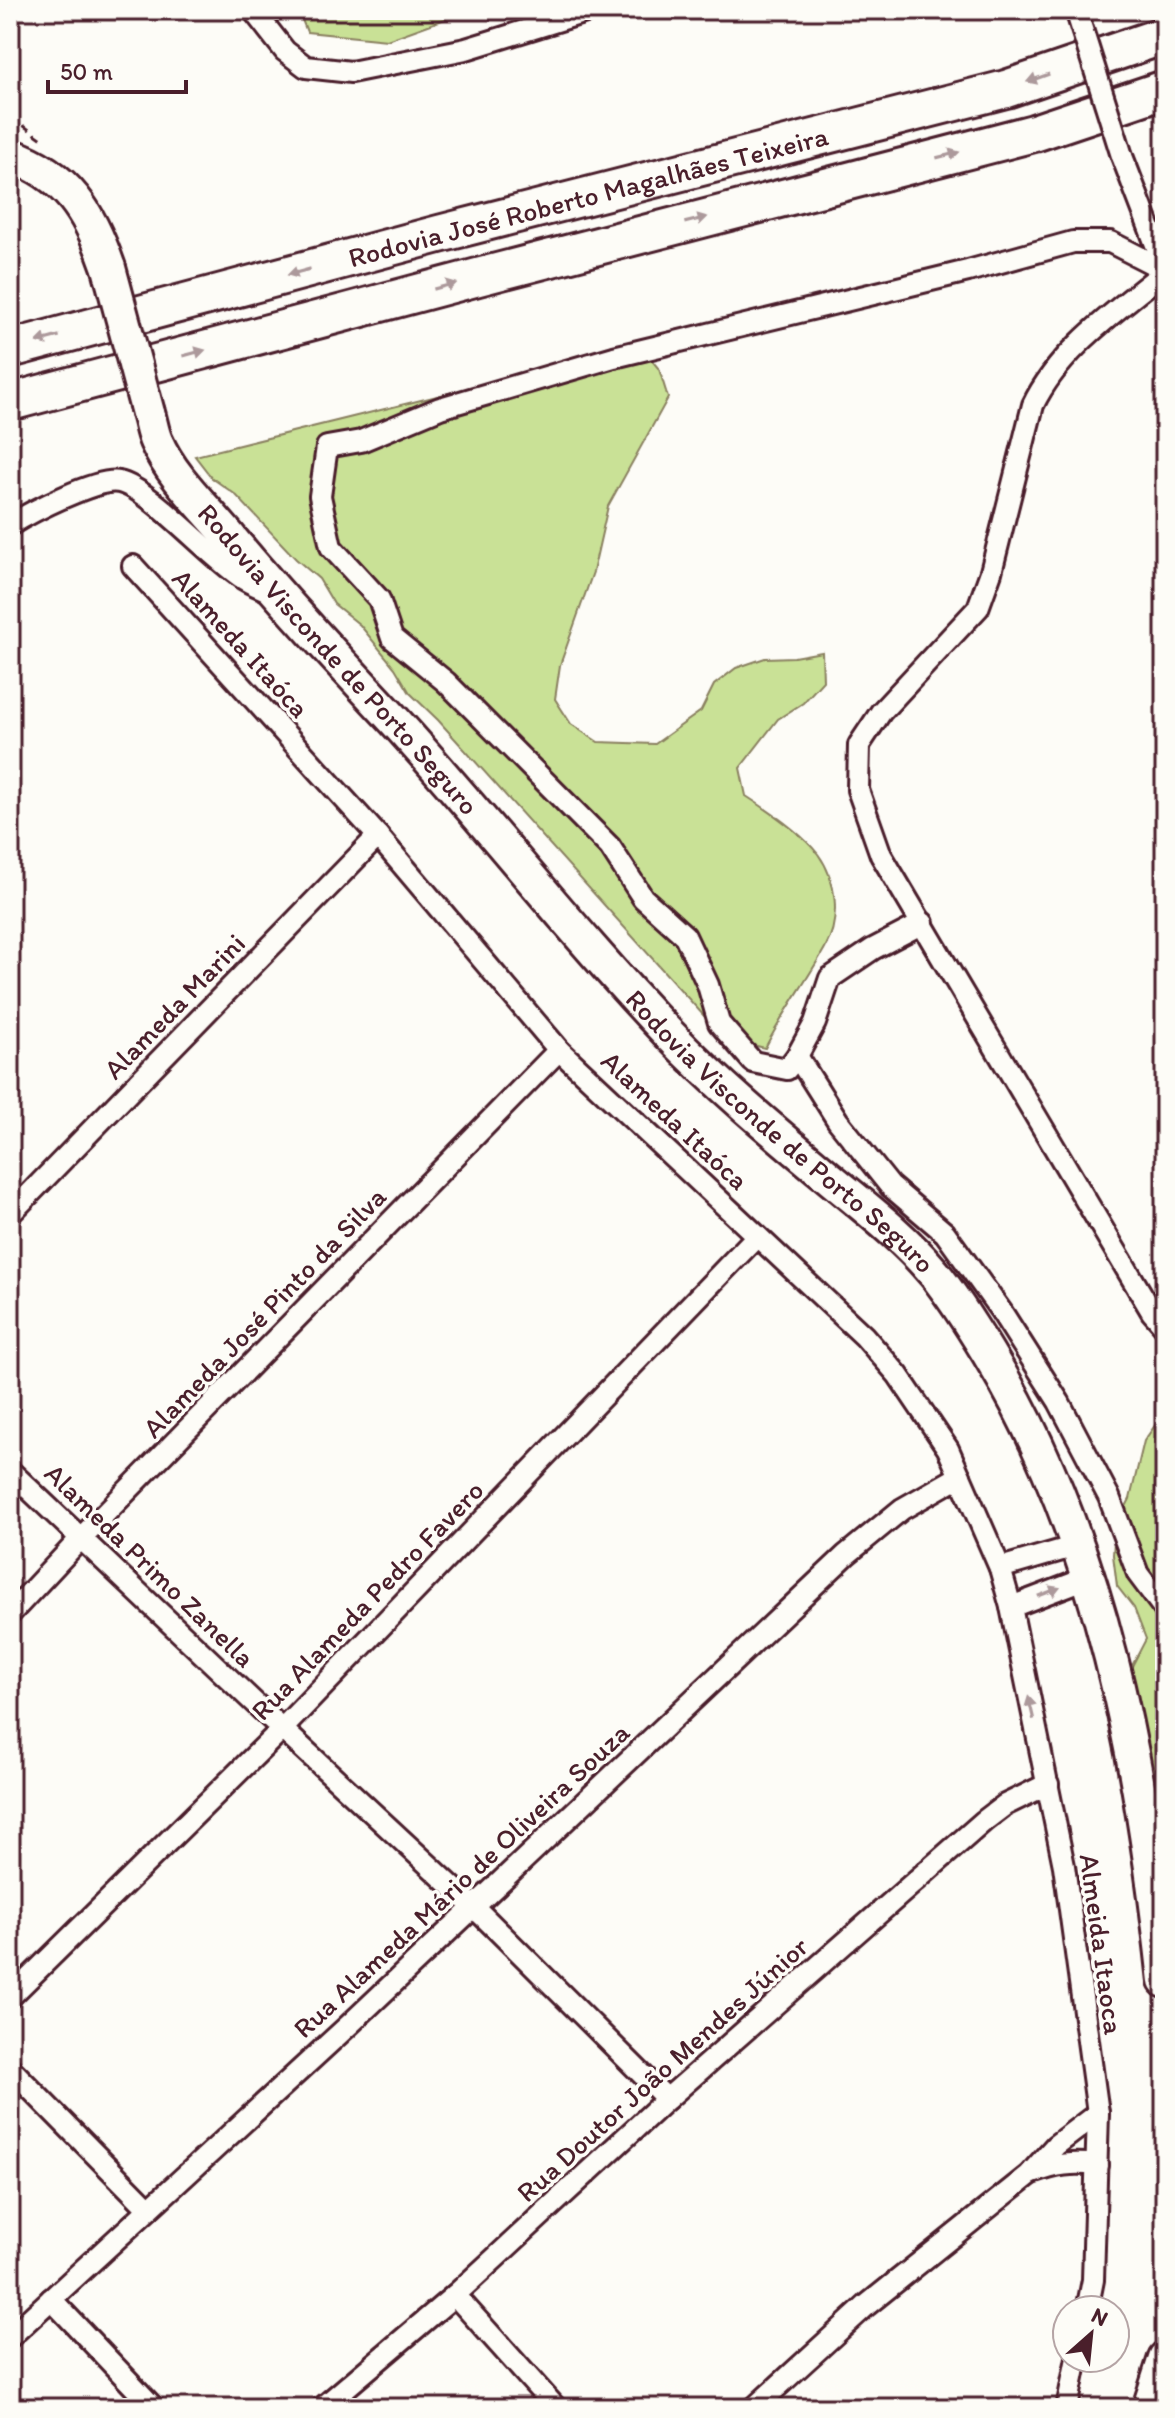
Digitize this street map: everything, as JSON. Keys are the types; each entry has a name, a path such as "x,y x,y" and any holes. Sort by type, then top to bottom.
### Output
{"highway":[{"name":"Rodovia José Roberto Magalhães Teixeira","path":"10,349 439,234 1006,89 1165,35"},
{"name":"Rodovia José Roberto Magalhães Teixeira","path":"10,402 1034,133 1165,89"}],"main road":[{"name":"Rodovia Visconde de Porto Seguro","path":"10,155 65,186 85,210 109,268 156,441 170,466 279,597 399,726 669,1034 764,1124 899,1237 957,1303 1005,1381 1054,1486 1087,1578 1121,1695 1158,1912 1165,1981"},
{"path":"1149,2408 1165,2358"}],"street":[{"path":"253,10 285,51 306,67 351,72 466,49 592,10"},
{"path":"1076,10 1122,156 1164,265"},
{"path":"923,923 873,949 830,978 815,1023 787,1069 753,1062 719,1023 708,985 685,936 643,898 610,847 446,682 392,638 379,599 331,547 320,496 327,447 361,441 440,408 614,357 968,271 1073,242 1110,242 1164,265"},
{"path":"1164,265 1059,365 1043,385 1033,405 991,572 978,608 881,712 859,745 858,790 881,855 1152,1312 1165,1327"},
{"path":"10,525 25,515 102,482 120,482 147,497 241,578 279,597"},
{"name":"Alameda Itaóca","path":"133,566 378,836 559,1050 864,1336 898,1375 948,1449 1000,1568 1048,1784"},
{"name":"Alameda Marini","path":"10,1214 378,836"},
{"name":"Alameda José Pinto da Silva","path":"10,1614 559,1050"},
{"path":"797,1056 847,1132 890,1186 945,1233 1001,1311 1059,1402 1109,1497 1138,1574 1165,1610"},
{"name":"Rua Alameda Pedro Favero","path":"10,1997 282,1729 757,1236"},
{"name":"Alameda Primo Zanella","path":"10,1471 474,1907 667,2099"},
{"name":"Rua Alameda Mário de Oliveira Souza","path":"10,2337 474,1907 846,1555 902,1509 960,1476"},
{"path":"1000,1568 1076,1546"},
{"path":"1011,1607 1087,1578"},
{"name":"Rua Doutor João Mendes Júnior","path":"322,2408 455,2295 667,2099 984,1821 1005,1805 1048,1784"},
{"name":"Almeida Itaoca","path":"1048,1784 1064,1866 1098,2113 1090,2294"},
{"path":"10,2068 149,2209"},
{"path":"754,2408 867,2305 1029,2175 1056,2145 1098,2113"},
{"path":"1029,2175 1062,2164 1097,2165"},
{"path":"455,2295 556,2408"},
{"path":"51,2299 154,2408"},
{"path":"1067,2408 1074,2374"}],"green space":[{"path":"298,10 470,10 387,40 307,32"},
{"path":"649,357 659,369 668,398 608,506 593,572 560,665 555,699 571,724 598,742 655,744 701,711 714,685 736,668 765,658 822,652 823,681 803,703 778,719 740,768 746,796 794,831 818,854 829,876 835,900 833,925 825,948 765,1048 736,1041 704,1016 438,720 410,693 395,668 360,625 334,604 319,579 236,495 212,478 195,456 554,367"},
{"path":"1161,1417 1165,1418 1165,1833 1151,1793 1131,1668 1146,1639 1134,1608 1117,1586 1113,1555 1115,1528 1130,1499 1144,1441"}]}
